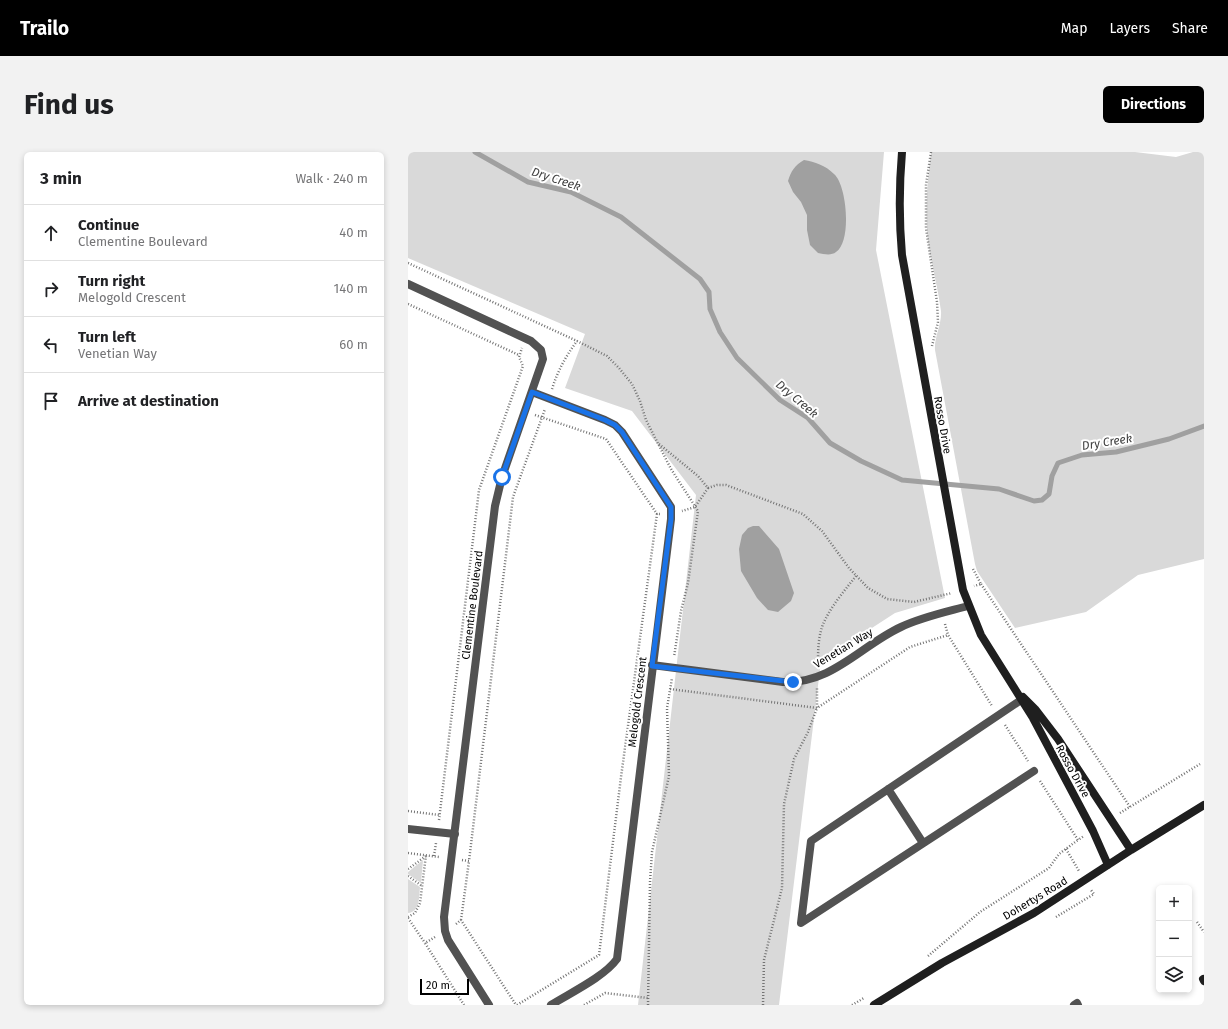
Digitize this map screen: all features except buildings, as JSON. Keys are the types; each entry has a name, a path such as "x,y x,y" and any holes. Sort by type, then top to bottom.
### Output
{"street":[{"name":"Rosso Drive","path":"902,152 899,225 902,255 955,554 963,590 968,606 981,635 1033,718 1093,831 1108,865"},
{"name":"Clementine Boulevard","path":"408,284 531,341 539,346 543,354 543,359 500,483 495,506 444,917 445,932 448,940 490,1005"},
{"name":"Melogold Crescent","path":"532,392 605,420 619,428 671,507 617,959 600,975 551,1005"},
{"name":"Venetian Way","path":"652,666 793,682 818,677 840,665 900,627 968,606"},
{"name":"Rosso Drive","path":"1015,689 1035,709 1058,739 1132,850"},
{"path":"1021,700 811,841 801,923 1034,771"},
{"path":"888,789 923,843"},
{"name":"Dohertys Road","path":"874,1005 948,960 1034,913 1204,805"},
{"path":"408,829 455,834"},
{"path":"1074,1005 1077,1003 1078,1005"}],"path":[{"path":"931,152 926,185 926,228 937,302 938,322 931,344 933,352"},
{"path":"408,263 607,356 632,384 640,401 646,420 671,469 698,511 688,583 681,611 667,708 669,776 652,852 650,882 648,1005"},
{"path":"408,304 519,355"},
{"path":"462,920 461,917 513,497 560,366 577,341"},
{"path":"517,1005 600,955 621,777 657,514 606,439 542,417"},
{"path":"658,442 698,476 708,488"},
{"path":"657,514 671,515 696,507 708,488 716,485 726,485 802,514 822,531 856,576 868,588 887,599 914,602 981,584"},
{"path":"971,566 981,584 1130,807"},
{"path":"763,1005 764,960 782,888 784,804 794,759 808,732 817,708 818,649 824,622 837,600 856,576"},
{"path":"408,811 439,815"},
{"path":"924,958 980,912 1050,868 1059,854 1078,840"},
{"path":"408,853 469,861"},
{"path":"408,869 426,855"},
{"path":"425,943 408,918 419,908 426,855"},
{"path":"408,876 422,886"},
{"path":"1197,922 1204,932"},
{"path":"584,1005 604,993 648,998"},
{"path":"852,1005 870,995"}],"shaded area":[{"path":"408,152 884,152 876,250 945,598 895,613 821,661 779,1005 638,1005 696,495 632,411 565,388 585,334 408,258"},
{"path":"931,152 1135,152 1176,157 1193,152 1204,152 1204,559 1138,575 1086,612 1015,628 977,571 935,350 941,311 929,250 927,230 928,174"},
{"path":"804,160 820,164 831,171 838,180 842,189 845,201 846,226 841,246 832,254 818,253 810,245 807,230 807,215 788,181 790,174 798,164"},
{"path":"759,526 779,549 794,593 791,601 778,612 768,610 757,598 741,571 739,549 742,535 748,528"},
{"path":"423,860 421,883 408,874 408,872"},
{"path":"408,879 420,887 417,907 412,912 408,913"}],"waterway":[{"name":"Dry Creek","path":"475,152 528,182 571,192 621,217 700,279 709,292 710,309 720,332 737,358 780,400 808,418 830,443 861,461 902,480 999,489 1034,501 1042,500 1049,494 1052,476 1058,463 1082,455 1116,452 1169,439 1204,426"}],"route":[{"path":"502,477 532,392 615,425 622,432 671,507 671,519 652,666 793,682"}]}
